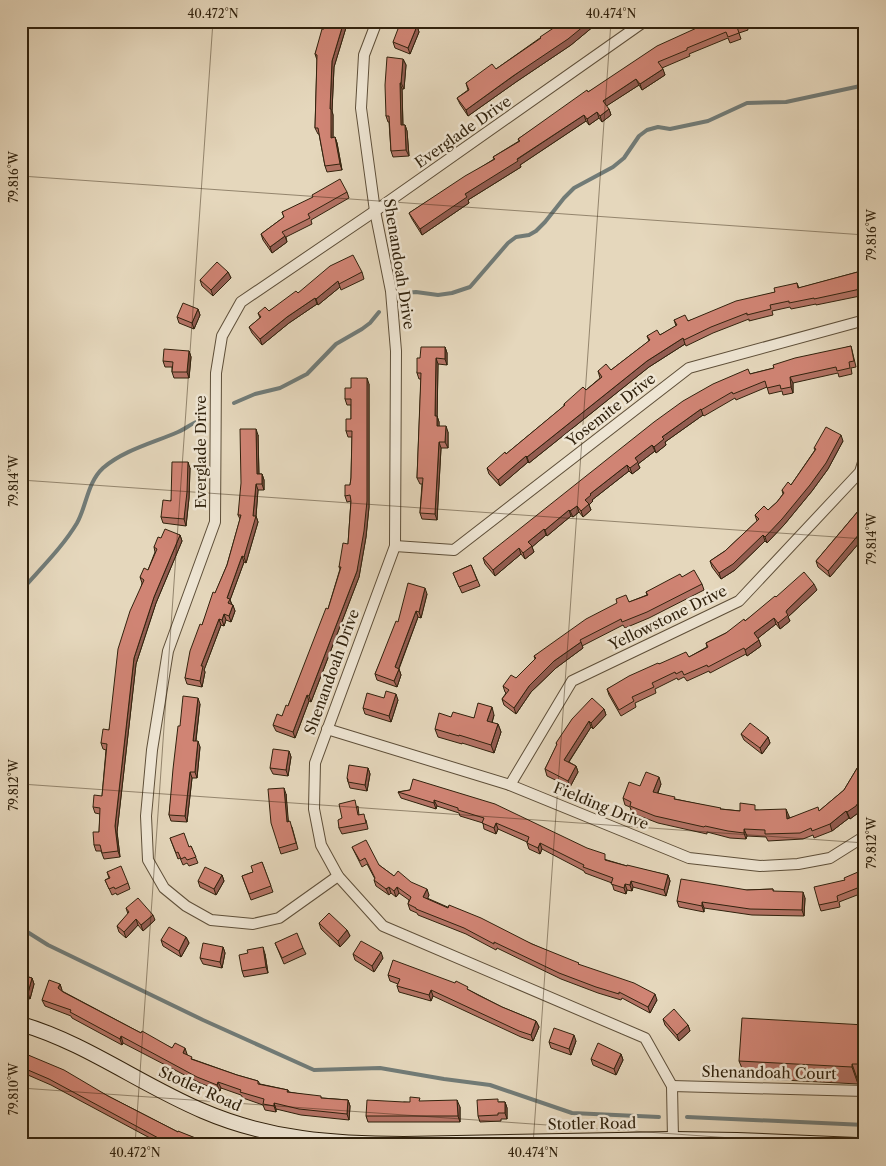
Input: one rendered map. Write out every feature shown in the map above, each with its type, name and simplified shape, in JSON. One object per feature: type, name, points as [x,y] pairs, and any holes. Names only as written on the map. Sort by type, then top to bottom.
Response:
[{"type":"street","name":"Shenandoah Drive","points":[[377,21],[364,55],[360,108],[375,211],[390,292],[396,351],[395,546],[315,763],[314,809],[321,845],[338,876],[383,926],[645,1038],[672,1086],[673,1139]]},
{"type":"street","name":"Everglade Drive","points":[[338,876],[279,918],[253,924],[211,920],[186,906],[164,888],[148,860],[146,816],[152,750],[168,650],[215,522],[216,373],[222,336],[241,302],[375,211],[645,21]]},
{"type":"street","name":"Yosemite Drive","points":[[395,546],[454,550],[689,368],[865,320]]},
{"type":"street","name":"Yellowstone Drive","points":[[510,785],[572,681],[739,601],[860,472],[865,456]]},
{"type":"street","name":"Fielding Drive","points":[[327,729],[510,785],[689,858],[760,866],[798,864],[830,858],[865,836]]},
{"type":"street","name":"Stotler Road","points":[[21,1024],[63,1040],[203,1111],[275,1134],[306,1140],[365,1144],[586,1142],[673,1139],[857,1145]]},
{"type":"street","name":"Shenandoah Court","points":[[672,1086],[865,1091]]},
{"type":"building","points":[[327,21],[344,21],[332,61],[330,109],[331,138],[335,137],[340,164],[325,166],[318,128],[315,128],[317,55],[315,54],[322,29],[324,29]]},
{"type":"building","points":[[401,21],[417,26],[408,48],[393,42]]},
{"type":"building","points":[[564,21],[590,21],[568,39],[466,110],[457,98],[469,90],[466,83],[492,64],[496,69]]},
{"type":"building","points":[[712,21],[745,21],[746,24],[737,27],[739,33],[728,37],[726,32],[658,62],[663,69],[640,84],[636,79],[603,101],[609,109],[600,116],[597,112],[587,119],[584,115],[517,159],[518,161],[465,194],[467,197],[420,229],[409,213],[465,176],[495,159],[493,157],[520,141],[518,139],[587,90],[588,92],[657,46]]},
{"type":"building","points":[[387,57],[403,59],[400,83],[401,125],[405,125],[406,150],[391,151],[389,116],[386,116],[385,85]]},
{"type":"building","points":[[340,179],[347,192],[308,214],[310,218],[282,232],[285,236],[270,247],[261,234],[284,217],[282,212],[313,197],[312,195]]},
{"type":"building","points":[[353,255],[362,272],[339,284],[338,281],[316,299],[287,317],[260,339],[249,327],[261,317],[258,313],[265,307],[269,311],[296,291],[298,293],[330,266]]},
{"type":"building","points":[[217,262],[228,272],[211,290],[200,280]]},
{"type":"building","points":[[865,270],[865,288],[814,299],[770,305],[771,309],[747,315],[747,313],[684,340],[683,338],[647,361],[498,480],[487,468],[565,405],[583,387],[586,390],[602,377],[598,371],[606,364],[611,370],[650,340],[647,336],[657,330],[660,335],[677,325],[674,320],[685,315],[688,321],[736,301],[775,292],[774,288],[797,283],[798,288]]},
{"type":"building","points":[[183,303],[198,309],[192,323],[177,317]]},
{"type":"building","points":[[851,346],[854,361],[849,362],[850,368],[837,371],[836,367],[790,377],[791,387],[781,389],[780,385],[767,388],[765,381],[733,394],[732,392],[701,409],[662,437],[664,439],[654,447],[652,445],[635,458],[638,462],[630,468],[627,465],[590,494],[585,500],[589,504],[581,511],[577,506],[544,529],[528,542],[532,546],[523,553],[519,548],[493,570],[483,558],[683,401],[713,384],[748,369],[750,374],[774,368],[773,365],[795,358]]},
{"type":"building","points":[[421,347],[445,347],[445,359],[436,358],[435,416],[437,416],[437,426],[446,426],[445,442],[439,442],[435,514],[420,513],[423,478],[417,478],[421,373],[417,373],[417,358],[420,358]]},
{"type":"building","points":[[164,349],[189,351],[187,372],[172,372],[173,362],[163,361]]},
{"type":"building","points":[[351,378],[367,378],[367,501],[364,531],[357,571],[309,696],[307,695],[293,732],[273,725],[277,714],[282,716],[286,705],[288,706],[326,608],[328,609],[341,567],[339,567],[343,543],[348,544],[351,501],[350,495],[345,496],[345,485],[350,485],[351,478],[352,431],[346,431],[346,419],[351,419],[351,399],[345,399],[345,388],[351,388]]},
{"type":"building","points":[[826,427],[841,435],[826,463],[810,485],[765,537],[763,535],[733,564],[719,573],[710,561],[725,551],[759,519],[755,515],[764,506],[768,510],[777,502],[784,493],[782,490],[788,482],[791,485],[816,449],[814,448]]},
{"type":"building","points":[[240,429],[256,429],[257,474],[262,474],[262,484],[256,484],[253,516],[256,516],[244,557],[242,556],[227,598],[230,599],[228,603],[233,605],[229,616],[224,614],[222,620],[219,619],[201,666],[203,666],[200,681],[185,678],[190,651],[200,624],[202,625],[213,592],[215,593],[227,565],[241,515],[238,515],[241,483]]},
{"type":"building","points":[[172,462],[188,462],[184,519],[161,517],[163,500],[171,501]]},
{"type":"building","points":[[865,503],[865,527],[828,571],[816,561]]},
{"type":"building","points":[[165,529],[180,535],[154,597],[134,658],[115,826],[118,851],[102,853],[100,845],[94,845],[93,832],[99,832],[100,808],[93,807],[94,795],[102,796],[107,744],[101,743],[103,729],[109,730],[118,649],[130,611],[144,580],[140,577],[144,568],[148,570],[157,549],[154,547],[158,537],[161,538]]},
{"type":"building","points":[[471,565],[477,580],[459,587],[453,573]]},
{"type":"building","points":[[694,570],[702,584],[647,612],[622,622],[621,619],[580,640],[581,642],[554,661],[529,686],[514,708],[502,699],[509,690],[503,686],[511,675],[516,678],[536,658],[534,656],[586,619],[617,603],[616,599],[626,595],[629,602],[648,595],[646,592],[680,574],[682,577]]},
{"type":"building","points":[[804,572],[814,584],[787,610],[788,615],[778,623],[774,618],[754,633],[759,640],[745,650],[744,648],[708,667],[707,665],[684,675],[682,671],[676,674],[675,672],[652,683],[654,687],[632,697],[634,701],[619,710],[607,689],[629,676],[658,663],[686,652],[689,657],[708,647],[706,643],[726,633],[744,619],[745,621]]},
{"type":"building","points":[[408,583],[425,588],[419,612],[416,611],[395,667],[399,669],[394,681],[375,674],[396,621],[398,622]]},
{"type":"building","points":[[386,691],[396,694],[389,716],[363,708],[367,693],[384,698]]},
{"type":"building","points":[[183,696],[198,698],[193,741],[198,741],[195,772],[190,772],[185,816],[169,815]]},
{"type":"building","points":[[592,698],[604,709],[591,723],[589,721],[564,760],[576,766],[568,781],[545,769],[556,743],[572,719]]},
{"type":"building","points":[[478,703],[492,707],[487,721],[498,724],[491,745],[435,729],[439,713],[451,717],[453,712],[474,718]]},
{"type":"building","points":[[750,723],[768,737],[760,748],[741,734]]},
{"type":"building","points":[[273,749],[289,751],[286,770],[270,768]]},
{"type":"building","points":[[864,755],[865,791],[856,806],[846,811],[830,824],[812,831],[811,828],[800,833],[765,834],[765,830],[744,829],[744,833],[704,827],[655,816],[630,806],[631,802],[623,798],[629,782],[640,786],[646,772],[659,777],[653,792],[675,797],[674,799],[720,809],[740,811],[740,803],[755,805],[755,810],[786,809],[787,819],[818,807],[819,811],[844,790]]},
{"type":"building","points":[[349,765],[368,768],[365,785],[348,782]]},
{"type":"building","points":[[413,779],[495,804],[587,848],[605,854],[605,860],[668,875],[664,890],[631,881],[630,885],[625,884],[624,888],[611,884],[613,878],[583,867],[584,865],[540,843],[538,848],[527,843],[529,837],[496,823],[494,828],[482,823],[484,818],[458,810],[458,808],[434,800],[434,803],[398,792],[410,790]]},
{"type":"building","points":[[284,788],[287,822],[290,821],[296,843],[279,848],[271,823],[268,789]]},
{"type":"building","points":[[355,800],[358,815],[364,814],[366,823],[339,828],[338,820],[342,818],[339,804]]},
{"type":"building","points":[[184,833],[189,847],[191,846],[196,857],[187,860],[185,857],[181,859],[178,852],[176,853],[170,838]]},
{"type":"building","points":[[366,840],[379,865],[394,876],[398,871],[411,882],[427,889],[423,897],[448,908],[449,905],[481,918],[532,944],[578,964],[634,983],[655,994],[648,1007],[619,992],[619,994],[596,987],[559,973],[494,942],[494,944],[464,928],[416,909],[408,904],[411,897],[397,887],[394,891],[389,887],[386,889],[374,880],[375,878],[365,858],[360,861],[352,847]]},
{"type":"building","points":[[262,862],[271,886],[249,894],[242,876],[253,872],[251,866]]},
{"type":"building","points":[[121,866],[128,883],[115,889],[114,887],[109,889],[105,880],[110,878],[107,872]]},
{"type":"building","points":[[205,867],[222,875],[214,889],[198,881]]},
{"type":"building","points":[[865,869],[865,885],[837,896],[838,901],[819,905],[814,887],[845,880],[844,878]]},
{"type":"building","points":[[681,879],[747,890],[773,889],[773,891],[803,892],[802,910],[750,909],[702,902],[702,906],[677,901]]},
{"type":"building","points":[[138,898],[153,915],[141,925],[136,919],[124,932],[117,926],[129,912],[126,908]]},
{"type":"building","points":[[329,913],[347,930],[338,941],[319,923]]},
{"type":"building","points":[[169,927],[186,937],[179,951],[161,940]]},
{"type":"building","points":[[297,933],[303,948],[282,958],[275,943]]},
{"type":"building","points":[[361,941],[381,952],[372,966],[353,954]]},
{"type":"building","points":[[203,943],[223,947],[220,962],[200,958]]},
{"type":"building","points":[[263,947],[266,967],[242,971],[239,955],[248,953],[247,950]]},
{"type":"building","points":[[393,960],[455,983],[456,981],[468,987],[467,989],[502,1007],[536,1021],[531,1035],[431,990],[429,995],[397,986],[400,979],[388,975]]},
{"type":"building","points":[[21,975],[32,978],[28,993],[21,991]]},
{"type":"building","points":[[49,980],[60,984],[58,988],[63,992],[141,1033],[142,1031],[172,1048],[175,1043],[185,1048],[183,1053],[192,1057],[191,1059],[258,1081],[258,1084],[288,1090],[287,1092],[321,1096],[321,1098],[348,1100],[347,1114],[299,1109],[274,1103],[274,1106],[263,1104],[264,1099],[240,1092],[241,1090],[218,1082],[217,1085],[197,1077],[121,1036],[120,1039],[70,1012],[71,1010],[42,1000]]},
{"type":"building","points":[[674,1009],[688,1025],[677,1035],[663,1019]]},
{"type":"building","points":[[742,1018],[865,1025],[865,1064],[852,1064],[852,1067],[739,1061]]},
{"type":"building","points":[[554,1028],[574,1035],[569,1049],[549,1042]]},
{"type":"building","points":[[598,1043],[621,1054],[614,1069],[591,1059]]},
{"type":"building","points":[[21,1052],[64,1070],[108,1096],[178,1132],[212,1145],[175,1145],[162,1140],[49,1079],[21,1067]]},
{"type":"building","points":[[410,1097],[420,1098],[419,1101],[457,1100],[458,1116],[366,1116],[367,1100],[410,1102]]},
{"type":"building","points":[[498,1099],[498,1102],[505,1102],[505,1113],[478,1116],[477,1100]]},
{"type":"waterway","points":[[405,293],[416,292],[438,295],[470,287],[508,243],[516,237],[529,235],[536,231],[574,188],[613,167],[624,158],[639,136],[647,130],[658,127],[670,129],[708,121],[747,103],[786,102],[865,85]]},
{"type":"waterway","points":[[234,403],[255,394],[280,388],[307,374],[336,344],[362,329],[379,312]]},
{"type":"waterway","points":[[21,591],[58,550],[71,532],[80,516],[90,487],[103,468],[120,456],[178,432],[198,421]]},
{"type":"waterway","points":[[21,928],[48,945],[203,1020],[314,1070],[380,1068],[490,1085],[572,1113],[659,1117]]},
{"type":"waterway","points":[[687,1117],[865,1125]]}]
